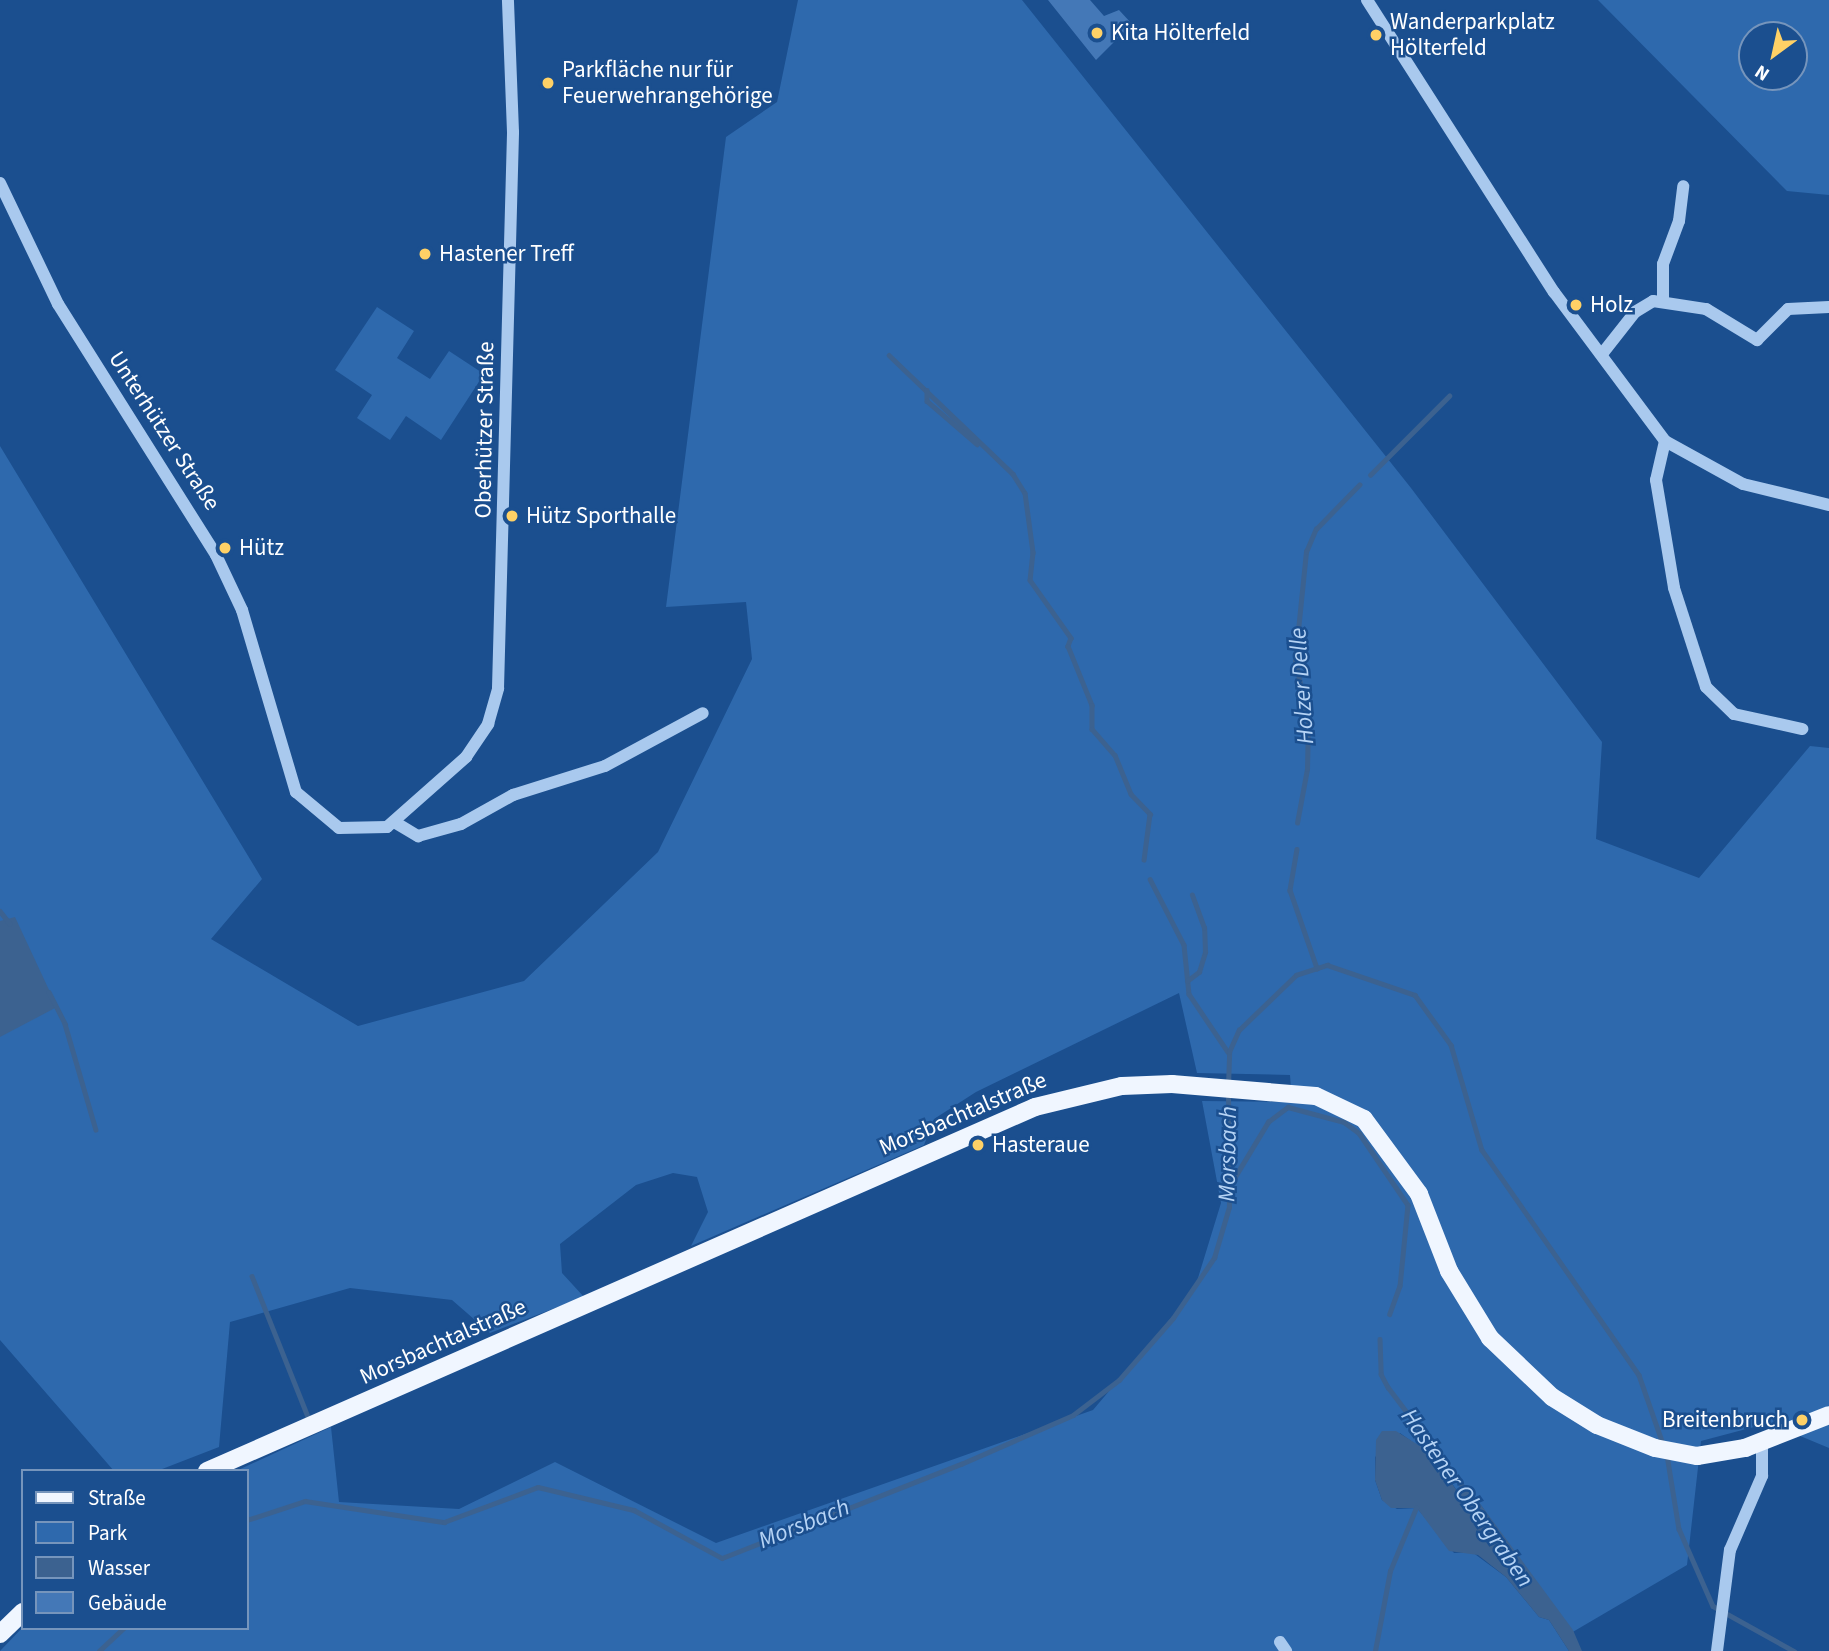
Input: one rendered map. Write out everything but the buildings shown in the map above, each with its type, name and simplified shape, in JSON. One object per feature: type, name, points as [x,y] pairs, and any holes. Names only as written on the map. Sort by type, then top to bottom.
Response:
[{"type":"main road","name":"Morsbachtalstraße","points":[[212,1469],[1035,1107],[1122,1086],[1240,1085],[1316,1096],[1364,1119],[1419,1194],[1449,1270],[1490,1338],[1552,1397],[1597,1425],[1655,1448],[1686,1455],[1718,1454],[1762,1443],[1829,1415]]},
{"type":"main road","points":[[0,1634],[21,1614]]},
{"type":"street","name":"Oberhützer Straße","points":[[397,823],[479,740],[498,688],[513,132],[508,0]]},
{"type":"street","points":[[1367,0],[1554,292],[1665,441],[1743,484],[1829,505]]},
{"type":"street","name":"Unterhützer Straße","points":[[0,183],[58,304],[216,555],[242,610],[296,792],[330,822],[359,831],[397,823]]},
{"type":"street","points":[[1663,300],[1662,264],[1679,221],[1684,186]]},
{"type":"street","points":[[1602,354],[1635,312],[1663,300],[1706,309],[1757,340],[1788,309],[1829,307]]},
{"type":"street","points":[[1665,441],[1656,480],[1671,574],[1706,687],[1734,713],[1802,729]]},
{"type":"street","points":[[397,823],[411,835],[429,835],[513,795],[605,766],[703,713]]},
{"type":"street","points":[[1717,1651],[1733,1541],[1762,1476],[1762,1443]]},
{"type":"green space","points":[[798,0],[1022,0],[1411,488],[1602,742],[1596,839],[1699,878],[1810,746],[1829,748],[1829,1448],[1769,1423],[1701,1441],[1687,1565],[1571,1633],[1471,1491],[1459,1494],[1436,1459],[1400,1433],[1375,1457],[1375,1480],[1382,1500],[1397,1509],[1417,1508],[1454,1553],[1472,1552],[1506,1577],[1539,1617],[1549,1620],[1569,1651],[0,1651],[21,1629],[248,1630],[248,1469],[240,1469],[331,1427],[339,1502],[459,1509],[555,1462],[716,1543],[1093,1410],[1194,1291],[1221,1203],[1202,1101],[1292,1102],[1290,1075],[1197,1073],[1179,993],[976,1092],[934,1119],[924,1145],[691,1246],[708,1212],[697,1177],[673,1173],[636,1185],[560,1244],[562,1273],[584,1297],[490,1333],[452,1300],[350,1288],[230,1322],[219,1447],[162,1469],[112,1469],[0,1340],[0,446],[262,879],[211,939],[358,1026],[524,981],[658,852],[752,659],[746,602],[666,607],[726,137],[777,102]]},
{"type":"green space","points":[[1598,0],[1829,0],[1829,195],[1787,191]]},
{"type":"green space","points":[[377,307],[414,331],[397,358],[430,379],[449,351],[484,374],[441,440],[406,416],[390,440],[357,418],[372,395],[335,370]]},
{"type":"water","points":[[15,917],[57,1007],[0,1037],[0,921]]},
{"type":"water","points":[[1382,1431],[1396,1431],[1431,1453],[1459,1494],[1470,1490],[1573,1630],[1582,1651],[1569,1651],[1549,1620],[1539,1617],[1506,1577],[1478,1555],[1449,1551],[1417,1508],[1391,1508],[1382,1500],[1375,1480],[1376,1440]]},
{"type":"waterway","points":[[889,355],[1013,474],[1025,493],[1033,552],[1030,580],[1071,638],[1068,646],[1092,705],[1092,729],[1115,755],[1131,794],[1150,814],[1144,860]]},
{"type":"waterway","points":[[927,390],[927,401],[977,444]]},
{"type":"waterway","name":"Holzer Delle","points":[[1370,475],[1449,396]]},
{"type":"waterway","name":"Holzer Delle","points":[[1297,823],[1307,769],[1308,722],[1295,660],[1306,552],[1316,529],[1359,485]]},
{"type":"waterway","name":"Holzer Delle","points":[[1297,849],[1290,890],[1317,968]]},
{"type":"waterway","points":[[1150,879],[1184,945],[1189,994],[1228,1052]]},
{"type":"waterway","points":[[1187,981],[1199,972],[1205,952],[1204,928],[1192,895]]},
{"type":"waterway","points":[[0,911],[10,924]]},
{"type":"waterway","name":"Morsbach","points":[[1228,1086],[1229,1052],[1239,1030],[1296,975],[1327,965],[1415,995],[1451,1045],[1482,1150],[1639,1375],[1663,1444]]},
{"type":"waterway","points":[[49,992],[65,1024],[96,1130]]},
{"type":"waterway","name":"Morsbach","points":[[248,1520],[305,1501],[444,1522],[538,1487],[634,1510],[722,1558],[961,1464],[1073,1415],[1119,1380],[1173,1318],[1214,1258],[1229,1207],[1228,1094]]},
{"type":"waterway","name":"Hastener Obergraben","points":[[1230,1185],[1268,1122],[1288,1107],[1344,1122],[1359,1133],[1408,1205],[1400,1286],[1390,1314]]},
{"type":"waterway","points":[[252,1276],[308,1417]]},
{"type":"waterway","name":"Hastener Obergraben","points":[[1380,1339],[1381,1374],[1388,1387],[1471,1497]]},
{"type":"waterway","name":"Morsbach","points":[[1667,1455],[1679,1529],[1713,1606],[1794,1651]]},
{"type":"waterway","points":[[1375,1651],[1390,1571],[1416,1508]]},
{"type":"waterway","name":"Morsbach","points":[[99,1651],[122,1630]]},
{"type":"place","name":"Kita Hölterfeld","points":[[1097,33]]},
{"type":"place","name":"Wanderparkplatz Hölterfeld","points":[[1376,35]]},
{"type":"place","name":"Parkfläche nur für Feuerwehrangehörige","points":[[548,83]]},
{"type":"place","name":"Hastener Treff","points":[[425,254]]},
{"type":"place","name":"Holz","points":[[1576,305]]},
{"type":"place","name":"Hütz Sporthalle","points":[[512,516]]},
{"type":"place","name":"Hütz","points":[[225,548]]},
{"type":"place","name":"Hasteraue","points":[[978,1145]]},
{"type":"place","name":"Breitenbruch","points":[[1802,1420]]}]
